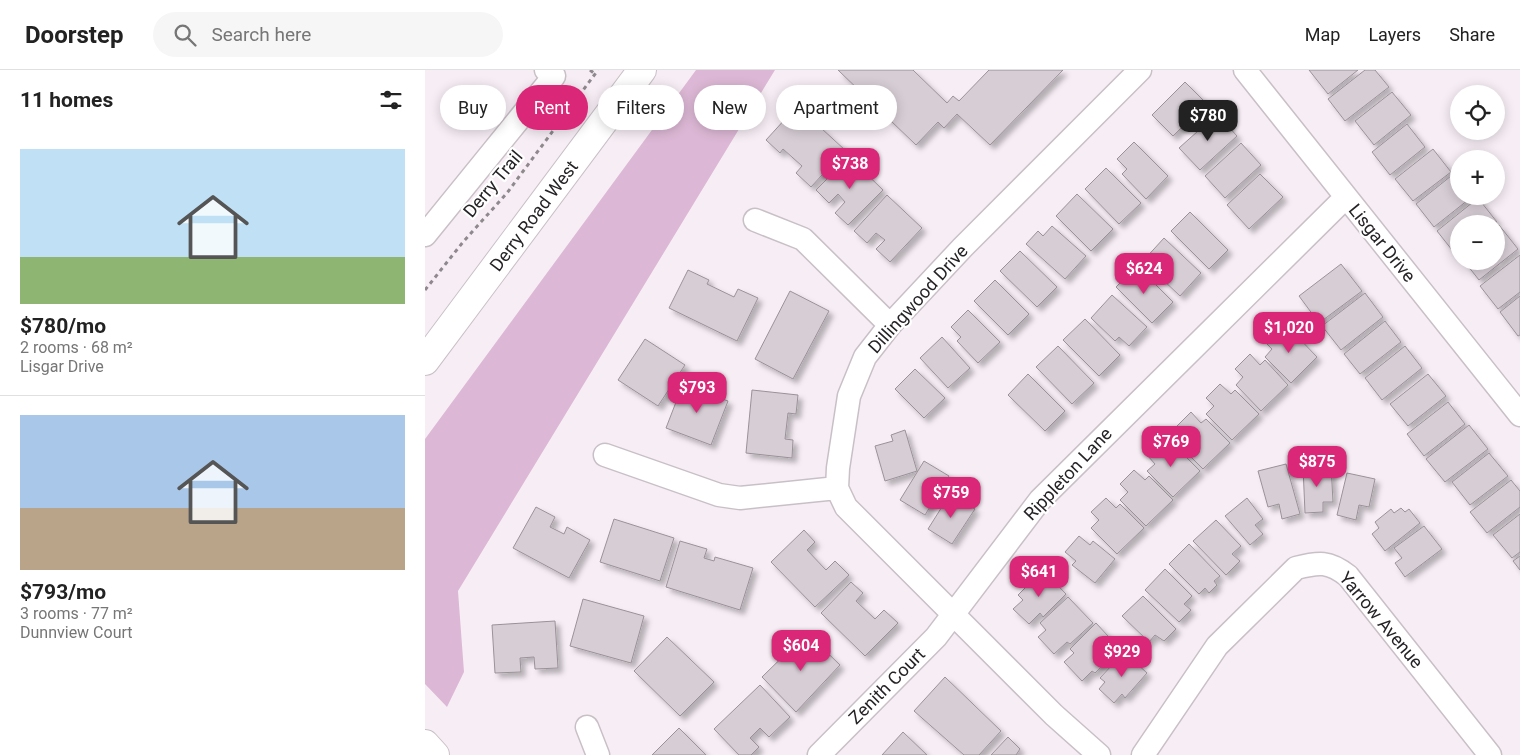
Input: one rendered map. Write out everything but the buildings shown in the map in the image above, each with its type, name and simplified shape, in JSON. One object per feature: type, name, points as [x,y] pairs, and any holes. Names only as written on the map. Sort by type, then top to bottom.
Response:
[{"type":"main road","name":"Derry Road West","points":[[425,361],[642,70]]},
{"type":"main road","points":[[425,744],[435,755]]},
{"type":"street","points":[[425,235],[554,76],[546,70]]},
{"type":"street","name":"Dillingwood Drive","points":[[837,488],[846,413],[853,382],[865,357],[890,325],[963,247],[1140,70]]},
{"type":"street","name":"Lisgar Drive","points":[[1245,70],[1520,415]]},
{"type":"street","name":"Rippleton Lane","points":[[953,615],[1040,500],[1346,197]]},
{"type":"street","points":[[755,220],[803,238],[890,325]]},
{"type":"street","points":[[605,454],[719,496],[739,498],[837,488],[846,507],[1054,715],[1099,755]]},
{"type":"street","name":"Yarrow Avenue","points":[[1143,755],[1217,646],[1296,568],[1314,563],[1334,565],[1348,576],[1490,755]]},
{"type":"street","name":"Zenith Court","points":[[819,755],[936,637],[953,615]]},
{"type":"street","points":[[587,727],[598,755]]},
{"type":"path","points":[[590,70],[595,74]]},
{"type":"path","name":"Derry Trail","points":[[425,290],[463,242],[507,193],[598,70]]},
{"type":"shaded area","points":[[696,70],[775,70],[766,85],[694,85],[694,130],[738,130],[458,591],[464,672],[447,707],[425,684],[425,439],[652,130],[684,130],[684,86]]}]
